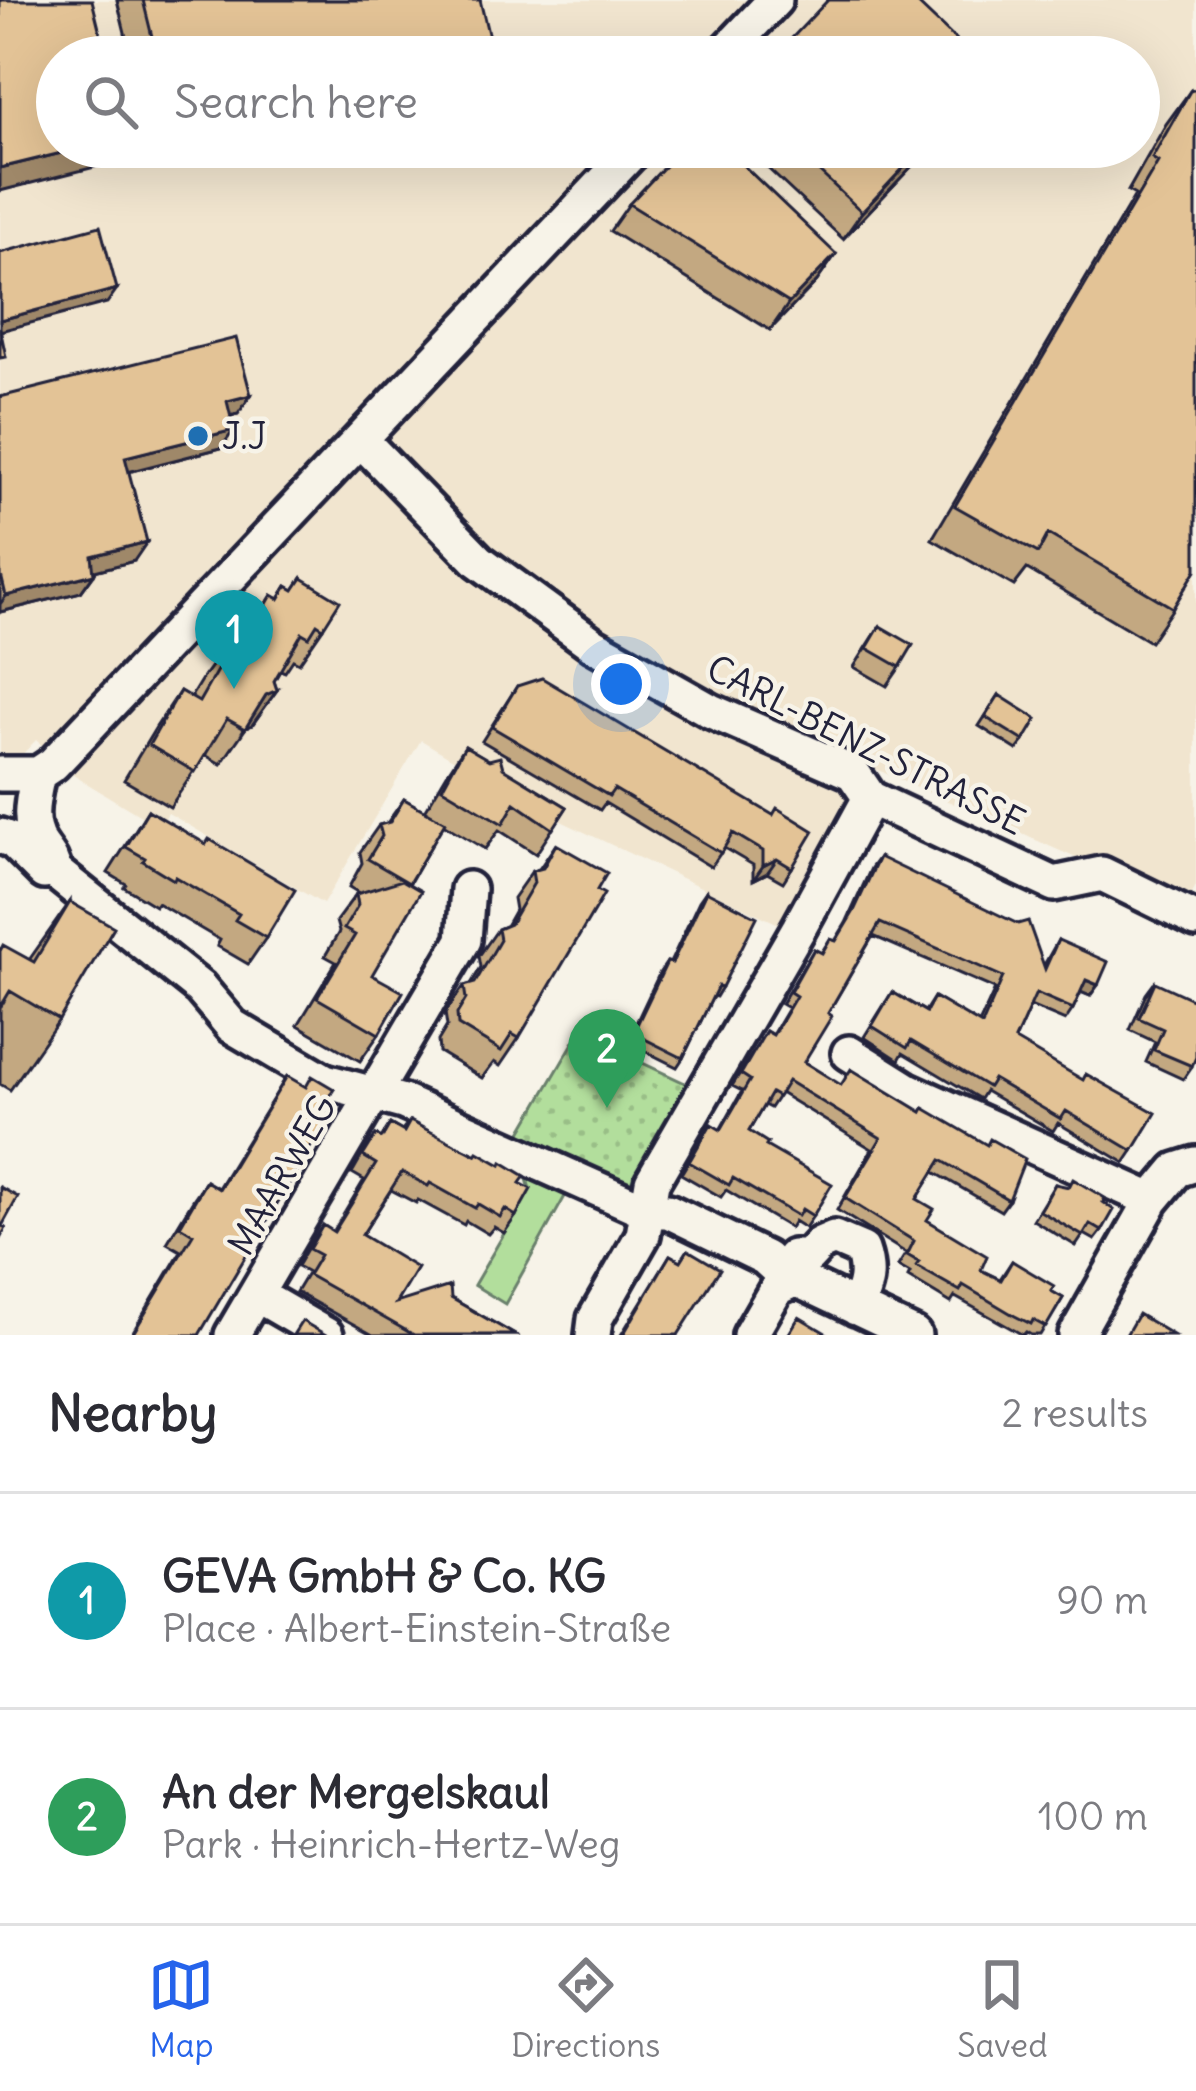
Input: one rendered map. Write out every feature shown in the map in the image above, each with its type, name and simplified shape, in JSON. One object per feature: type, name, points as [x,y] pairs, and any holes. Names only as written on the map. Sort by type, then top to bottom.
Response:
[{"type":"street","points":[[742,36],[775,0]]},
{"type":"street","points":[[0,774],[38,774],[53,764],[617,168]]},
{"type":"street","name":"CARL-BENZ-STRASSE","points":[[361,440],[478,561],[594,645],[711,711],[853,773],[870,798],[1054,884],[1102,874],[1196,920]]},
{"type":"street","points":[[38,774],[33,826],[54,871],[200,988],[232,1026],[325,1082],[403,1102],[647,1211],[668,1210],[914,1335]]},
{"type":"street","points":[[593,1335],[595,1319],[643,1235],[652,1182],[870,798]]},
{"type":"street","points":[[0,836],[13,841],[45,873],[54,871]]},
{"type":"street","name":"MAARWEG","points":[[232,1335],[464,940],[469,889]]},
{"type":"street","points":[[849,1053],[908,1090],[1153,1200]]},
{"type":"street","points":[[1076,1335],[1153,1200],[1178,1170],[1196,1164]]},
{"type":"street","points":[[750,1335],[794,1257],[808,1257],[834,1238],[862,1250],[868,1267],[866,1288],[856,1308]]},
{"type":"street","name":"MAARWEG","points":[[257,1295],[326,1335]]},
{"type":"shaded area","points":[[0,0],[1196,0],[1196,886],[1184,906],[869,766],[785,927],[542,812],[421,740],[323,904],[168,813],[159,827],[73,775],[36,740],[0,778]]},
{"type":"green space","points":[[579,1033],[691,1086],[631,1185],[608,1188],[514,1144]]},
{"type":"green space","points":[[525,1172],[568,1191],[505,1304],[474,1285],[530,1189]]},
{"type":"building","points":[[0,0],[92,0],[101,36],[36,36],[36,159],[0,168]]},
{"type":"building","points":[[143,0],[480,0],[489,36],[152,36]]},
{"type":"building","points":[[828,0],[914,0],[952,36],[794,36]]},
{"type":"building","points":[[1196,89],[1196,570],[1173,608],[1048,534],[1038,553],[955,506],[1154,168],[1160,168],[1160,144],[1190,91]]},
{"type":"building","points":[[663,168],[746,168],[836,254],[789,303],[629,204]]},
{"type":"building","points":[[815,168],[903,168],[862,212]]},
{"type":"building","points":[[100,226],[117,289],[0,320],[0,253]]},
{"type":"building","points":[[236,338],[251,395],[227,401],[234,430],[125,457],[147,542],[92,556],[94,574],[6,596],[0,580],[0,397]]},
{"type":"building","points":[[302,578],[340,601],[323,628],[317,624],[309,637],[302,633],[274,681],[277,690],[266,695],[245,729],[227,719],[195,772],[149,745],[180,691],[199,702],[219,667],[216,660],[256,604],[264,609],[272,595],[279,599],[287,586],[294,590]]},
{"type":"building","points":[[880,626],[913,645],[900,667],[867,648]]},
{"type":"building","points":[[542,678],[773,815],[777,808],[814,831],[792,868],[777,859],[763,866],[763,851],[733,833],[721,853],[614,789],[609,796],[492,727],[517,686]]},
{"type":"building","points":[[999,695],[1037,719],[1024,741],[985,717]]},
{"type":"building","points":[[465,746],[489,760],[500,757],[503,768],[567,807],[553,829],[515,803],[503,824],[442,788]]},
{"type":"building","points":[[404,799],[445,822],[409,883],[368,859],[382,836],[379,825],[390,822]]},
{"type":"building","points":[[148,810],[206,844],[209,839],[295,890],[266,938],[235,920],[239,914],[174,880],[126,847]]},
{"type":"building","points":[[556,844],[607,873],[597,890],[604,894],[519,1038],[512,1034],[501,1051],[458,1025],[457,1014],[466,999],[464,986],[475,983],[500,940],[498,929],[510,924],[534,883],[532,871],[543,868]]},
{"type":"building","points":[[879,857],[1018,924],[1028,921],[1045,969],[1058,940],[1108,962],[1098,985],[1086,980],[1073,1009],[1036,993],[1015,1040],[1083,1080],[1086,1074],[1156,1113],[1133,1151],[1066,1111],[1061,1119],[993,1079],[988,1087],[911,1041],[907,1048],[872,1026],[892,992],[926,1012],[934,997],[982,1025],[1003,977],[880,923],[804,1062],[841,1085],[851,1069],[922,1112],[924,1108],[987,1145],[990,1139],[1025,1159],[1009,1200],[941,1160],[917,1199],[934,1209],[927,1220],[987,1256],[981,1270],[1001,1280],[1012,1261],[1054,1286],[1051,1291],[1063,1298],[1046,1327],[1015,1316],[963,1285],[960,1291],[916,1266],[919,1262],[907,1255],[914,1241],[845,1198],[881,1138],[788,1081],[778,1097],[771,1093],[749,1131],[832,1184],[813,1216],[802,1209],[798,1216],[733,1178],[729,1185],[689,1162],[711,1124],[721,1130],[750,1080],[741,1074],[766,1031],[773,1035],[796,996],[790,992],[814,949],[822,953],[830,939],[836,941]]},
{"type":"building","points":[[402,880],[421,891],[372,975],[403,992],[379,1034],[317,998],[355,935],[344,929],[358,905],[356,894]]},
{"type":"building","points":[[706,891],[757,917],[683,1058],[633,1033]]},
{"type":"building","points":[[70,902],[114,927],[59,1020],[10,991],[0,1008],[3,945],[34,962]]},
{"type":"building","points":[[1155,982],[1196,1001],[1192,1066],[1154,1050],[1163,1029],[1139,1018]]},
{"type":"building","points":[[287,1076],[306,1087],[312,1076],[334,1089],[321,1111],[329,1116],[199,1335],[132,1335],[193,1234],[180,1226],[206,1181],[219,1189]]},
{"type":"building","points":[[410,1121],[476,1155],[502,1162],[525,1176],[520,1183],[531,1189],[516,1216],[505,1209],[500,1217],[402,1172],[362,1235],[417,1268],[396,1303],[450,1286],[451,1298],[515,1335],[414,1335],[308,1275],[320,1255],[309,1249],[323,1225],[334,1232],[376,1164],[363,1156],[376,1135],[382,1138],[390,1124],[404,1132]]},
{"type":"building","points":[[1073,1179],[1105,1198],[1103,1202],[1114,1210],[1102,1231],[1090,1224],[1083,1236],[1040,1211],[1055,1184],[1069,1187]]},
{"type":"building","points":[[0,1187],[18,1197],[0,1239]]},
{"type":"building","points":[[688,1250],[720,1269],[678,1335],[623,1335],[670,1255],[681,1261]]},
{"type":"building","points":[[1138,1314],[1173,1335],[1126,1335]]},
{"type":"building","points":[[799,1317],[829,1335],[788,1335]]},
{"type":"building","points":[[302,1321],[326,1335],[293,1335]]},
{"type":"place","name":"J.J","points":[[198,436]]},
{"type":"place","name":"GEVA GmbH & Co. KG","points":[[234,689]]},
{"type":"place","name":"An der Mergelskaul","points":[[607,1108]]}]
